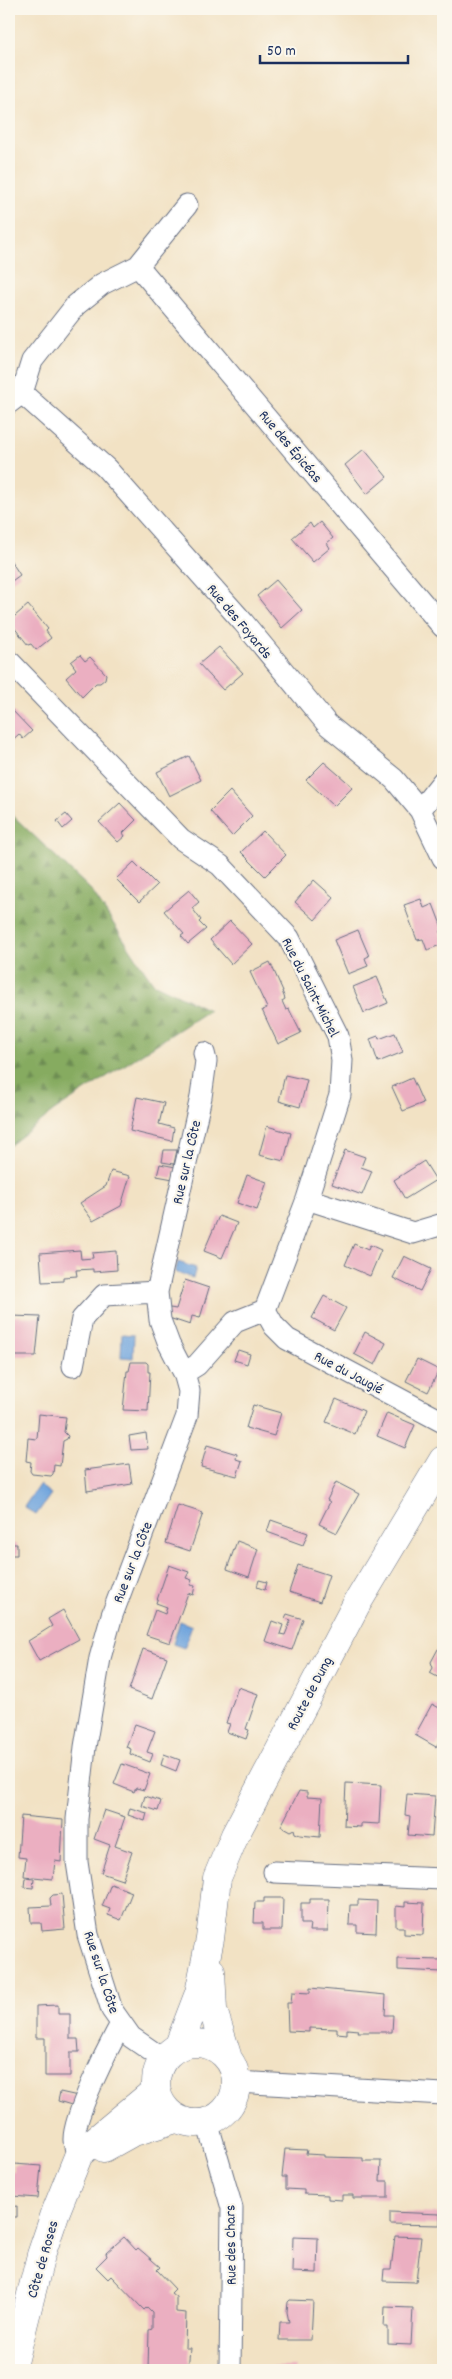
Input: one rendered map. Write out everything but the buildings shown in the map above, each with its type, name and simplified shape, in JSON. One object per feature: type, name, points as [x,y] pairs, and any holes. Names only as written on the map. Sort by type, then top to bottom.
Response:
[{"type":"street","points":[[15,398],[32,361],[76,305],[102,284],[138,266],[187,205]]},
{"type":"street","name":"Rue des Épicéas","points":[[138,266],[443,627]]},
{"type":"street","name":"Rue des Foyards","points":[[15,398],[106,468],[242,622],[328,725],[394,779],[420,810],[443,858]]},
{"type":"street","name":"Rue du Saint-Michel","points":[[9,661],[181,840],[220,865],[289,938],[338,1036],[342,1060],[340,1095],[307,1199],[265,1310]]},
{"type":"street","points":[[420,810],[443,781]]},
{"type":"street","name":"Rue sur la Côte","points":[[171,2052],[131,2037],[112,2010],[88,1935],[77,1862],[78,1810],[84,1747],[100,1658],[112,1615],[187,1416],[189,1390],[184,1373],[168,1344],[160,1320],[157,1292],[201,1097],[206,1061],[204,1053]]},
{"type":"street","points":[[307,1199],[413,1233],[443,1224]]},
{"type":"street","points":[[73,1366],[82,1319],[104,1295],[157,1292]]},
{"type":"street","points":[[184,1373],[197,1365],[235,1322],[265,1310]]},
{"type":"street","name":"Rue du Jaugié","points":[[265,1310],[274,1326],[287,1339],[443,1422]]},
{"type":"street","name":"Route de Dung","points":[[171,2052],[198,1993],[210,1939],[217,1878],[235,1835],[356,1605],[443,1460]]},
{"type":"street","points":[[274,1872],[443,1879]]},
{"type":"street","name":"Route de Dung","points":[[210,1939],[213,2010],[226,2055]]},
{"type":"street","points":[[75,2166],[76,2149],[74,2138],[80,2116],[103,2057],[121,2024]]},
{"type":"street","points":[[196,2042],[213,2045],[226,2055],[234,2067],[237,2082],[234,2099],[223,2114],[207,2122],[191,2123],[176,2119],[163,2107],[156,2090],[156,2074],[171,2052],[196,2042]]},
{"type":"street","points":[[237,2082],[443,2094]]},
{"type":"street","name":"Côte de Roses","points":[[12,2358],[41,2255],[56,2211],[75,2166],[156,2090]]},
{"type":"street","name":"Côte de Roses","points":[[75,2166],[131,2133],[176,2119]]},
{"type":"street","name":"Rue des Chars","points":[[207,2122],[232,2208],[230,2370]]},
{"type":"green space","points":[[9,812],[91,890],[153,983],[209,1010],[54,1111],[9,1146]]},
{"type":"water","points":[[178,1262],[196,1268],[193,1278],[175,1272]]},
{"type":"water","points":[[122,1334],[134,1335],[133,1358],[121,1357]]},
{"type":"water","points":[[39,1485],[51,1494],[36,1515],[24,1507]]},
{"type":"water","points":[[180,1621],[192,1626],[184,1648],[173,1644]]}]
